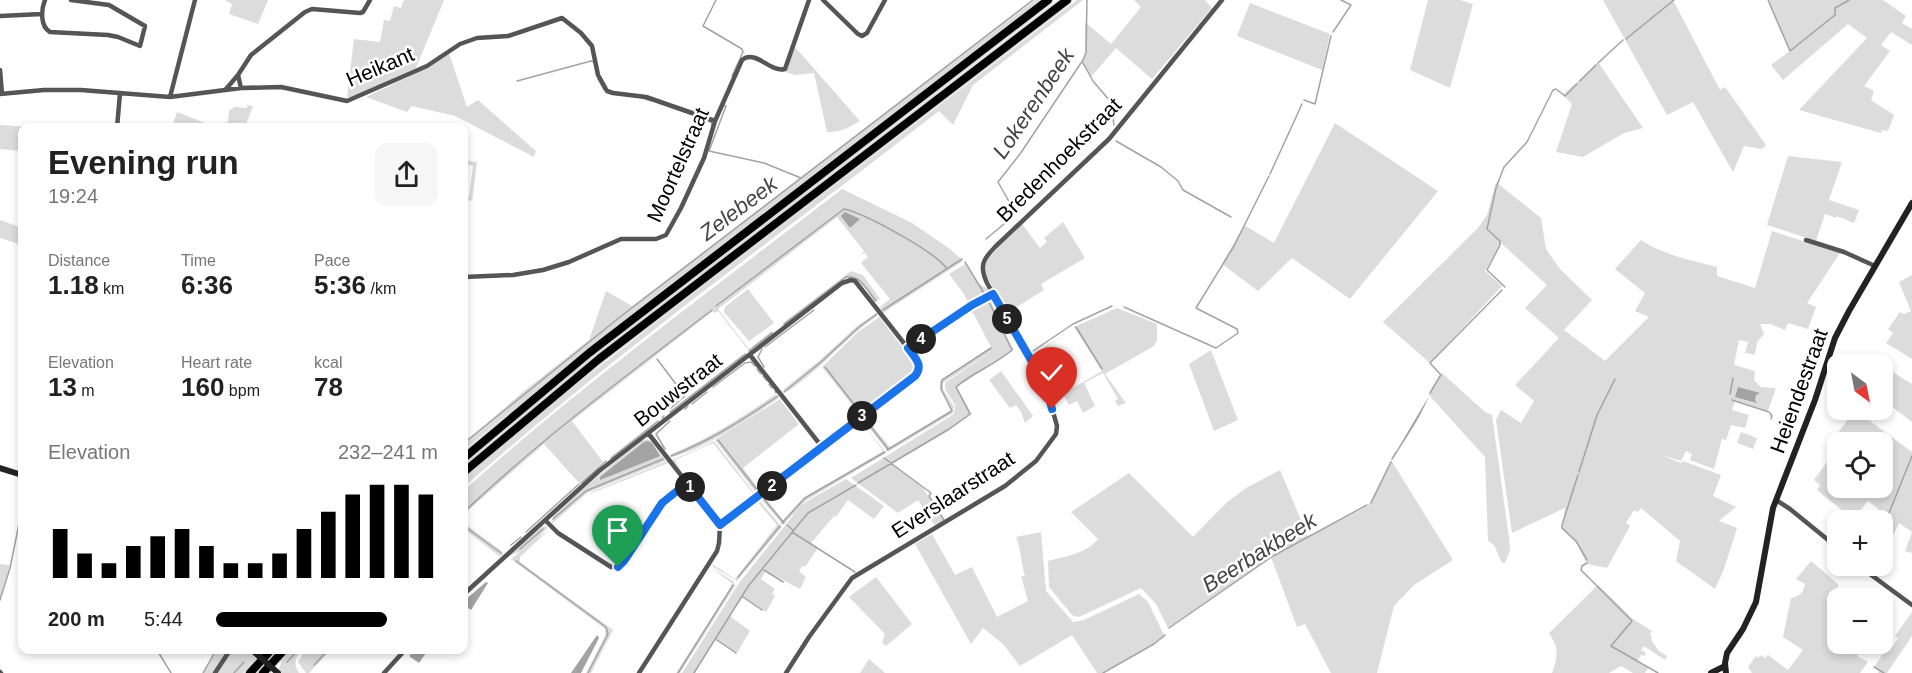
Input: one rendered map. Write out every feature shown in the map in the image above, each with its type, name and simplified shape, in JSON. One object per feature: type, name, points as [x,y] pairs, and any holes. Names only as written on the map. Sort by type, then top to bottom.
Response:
[{"type":"highway","points":[[468,456],[589,353],[1048,0]]},
{"type":"highway","points":[[468,469],[599,359],[1067,0]]},
{"type":"highway","points":[[250,673],[267,654]]},
{"type":"highway","points":[[263,673],[280,654]]},
{"type":"main road","name":"Heiendestraat","points":[[1725,669],[1727,653],[1750,617],[1758,597],[1768,528],[1776,500],[1815,400],[1835,338],[1912,203]]},
{"type":"main road","points":[[0,468],[18,474]]},
{"type":"main road","points":[[257,654],[278,673]]},
{"type":"main road","points":[[1711,673],[1716,669],[1725,669]]},
{"type":"street","points":[[45,0],[42,14],[46,30],[50,32],[108,35],[140,46],[145,26],[110,3],[71,0]]},
{"type":"street","points":[[170,97],[195,0]]},
{"type":"street","points":[[226,90],[251,55],[309,10],[360,13],[370,0]]},
{"type":"street","name":"Moortelstraat","points":[[468,277],[532,272],[552,268],[621,239],[663,238],[669,233],[685,201],[742,60],[745,57],[752,57],[781,71],[786,68],[809,0]]},
{"type":"street","points":[[823,0],[862,36],[867,33],[885,0]]},
{"type":"street","name":"Bredenhoekstraat","points":[[984,258],[1109,139],[1222,0]]},
{"type":"street","points":[[0,16],[42,14]]},
{"type":"street","name":"Heikant","points":[[1,94],[54,90],[170,97],[240,88],[281,87],[347,101],[427,66],[460,44],[477,39],[508,36],[562,18],[581,33],[592,46],[598,75],[607,91],[646,97],[716,121]]},
{"type":"street","points":[[0,70],[1,94]]},
{"type":"street","points":[[238,75],[240,88]]},
{"type":"street","points":[[117,123],[120,93]]},
{"type":"street","points":[[1806,240],[1845,252],[1875,266]]},
{"type":"street","name":"Everslaarstraat","points":[[786,673],[852,578],[1005,486],[1036,461],[1056,434],[1057,426],[1046,386],[993,294],[982,269],[984,258]]},
{"type":"street","name":"Bouwstraat","points":[[468,590],[599,471],[842,283],[851,280],[858,284],[908,348]]},
{"type":"street","points":[[720,525],[917,373],[919,364],[908,348],[993,294]]},
{"type":"street","points":[[750,355],[822,447]]},
{"type":"street","points":[[639,673],[720,543],[720,525],[648,433]]},
{"type":"street","points":[[544,520],[558,533],[614,568],[624,561],[662,503],[687,483]]},
{"type":"street","points":[[1776,500],[1827,539]]},
{"type":"street","points":[[1873,576],[1912,605]]},
{"type":"street","points":[[215,673],[227,654]]},
{"type":"street","points":[[384,673],[401,654]]},
{"type":"shaded area","points":[[225,0],[268,0],[258,24],[229,14],[232,4]]},
{"type":"shaded area","points":[[404,0],[444,0],[416,68],[352,97],[347,97],[354,39],[380,42],[384,20],[390,21],[394,6],[401,8]]},
{"type":"shaded area","points":[[1035,0],[1043,0],[595,342],[468,447],[468,440],[524,391],[589,340],[606,291],[632,306]]},
{"type":"shaded area","points":[[1077,0],[1083,0],[973,85],[953,125],[939,111],[698,295],[521,437],[468,483],[468,475],[566,393]]},
{"type":"shaded area","points":[[1134,0],[1205,0],[1212,8],[1152,79],[1116,48],[1091,77],[1081,62],[1085,54],[1085,22],[1111,44],[1141,7]]},
{"type":"shaded area","points":[[1428,0],[1460,0],[1473,4],[1450,88],[1410,70]]},
{"type":"shaded area","points":[[1603,0],[1673,0],[1720,90],[1725,87],[1766,145],[1762,149],[1744,146],[1733,172],[1693,102],[1667,115]]},
{"type":"shaded area","points":[[1768,0],[1883,0],[1906,16],[1902,23],[1912,29],[1912,45],[1891,32],[1881,45],[1890,51],[1864,86],[1874,91],[1871,100],[1894,115],[1888,131],[1882,130],[1881,133],[1799,110],[1867,38],[1848,24],[1783,80],[1771,65],[1790,51]]},
{"type":"shaded area","points":[[1250,3],[1330,34],[1322,70],[1237,36]]},
{"type":"shaded area","points":[[795,47],[860,121],[840,131],[827,132],[814,73],[795,75],[786,72]]},
{"type":"shaded area","points":[[449,53],[467,107],[478,100],[536,151],[534,157],[455,116],[412,106],[407,112],[366,97],[429,67]]},
{"type":"shaded area","points":[[1598,62],[1643,128],[1624,133],[1583,157],[1556,152],[1572,104],[1563,95]]},
{"type":"shaded area","points":[[247,105],[253,106],[247,123],[222,123],[228,122],[229,110],[235,107],[247,108]]},
{"type":"shaded area","points":[[177,112],[205,123],[173,123]]},
{"type":"shaded area","points":[[1335,123],[1438,191],[1350,299],[1292,258],[1258,291],[1222,264],[1244,225],[1274,243]]},
{"type":"shaded area","points":[[0,125],[18,126],[18,151],[0,149]]},
{"type":"shaded area","points":[[1788,156],[1842,162],[1829,200],[1859,210],[1854,223],[1825,214],[1816,241],[1767,225]]},
{"type":"shaded area","points":[[468,161],[477,162],[472,201],[468,200],[468,197],[473,166],[468,164]]},
{"type":"shaded area","points":[[1496,182],[1541,218],[1546,249],[1560,269],[1592,300],[1564,330],[1605,361],[1649,317],[1635,311],[1645,293],[1615,269],[1641,240],[1668,253],[1717,267],[1717,276],[1755,288],[1772,231],[1840,253],[1807,303],[1816,307],[1808,329],[1788,323],[1785,330],[1770,324],[1760,324],[1764,334],[1757,342],[1755,355],[1745,353],[1748,342],[1739,340],[1734,365],[1755,371],[1754,380],[1761,387],[1776,388],[1768,411],[1735,400],[1732,410],[1749,415],[1745,428],[1731,425],[1726,440],[1722,439],[1714,469],[1690,460],[1692,454],[1686,451],[1681,461],[1661,455],[1721,475],[1713,496],[1736,507],[1719,521],[1737,528],[1715,589],[1676,561],[1680,541],[1641,508],[1638,512],[1634,510],[1626,523],[1630,526],[1607,568],[1587,564],[1577,544],[1562,529],[1565,508],[1512,533],[1496,420],[1501,410],[1521,423],[1534,401],[1515,385],[1559,338],[1525,308],[1547,285],[1501,243],[1485,271],[1502,286],[1430,363],[1383,322],[1478,228],[1487,215]]},
{"type":"shaded area","points":[[842,189],[912,223],[950,249],[963,261],[883,313],[880,307],[890,299],[861,263],[868,257],[865,253],[861,254],[864,251],[837,217],[718,309],[749,349],[772,331],[774,333],[750,352],[718,311],[715,313],[713,311],[572,421],[603,462],[579,483],[544,444],[468,510],[468,486],[509,450],[650,336]]},
{"type":"shaded area","points":[[845,212],[860,219],[850,228],[841,216]]},
{"type":"shaded area","points":[[0,220],[18,227],[18,244],[0,238]]},
{"type":"shaded area","points":[[1063,222],[1085,258],[1041,284],[1044,290],[1007,313],[984,272],[986,260],[1022,224],[1040,248],[1047,242],[1044,238]]},
{"type":"shaded area","points":[[965,264],[977,283],[987,288],[1010,329],[1004,332],[1014,350],[957,387],[972,414],[950,430],[892,464],[923,488],[944,521],[935,526],[918,500],[898,513],[851,478],[954,414],[955,405],[945,389],[945,383],[996,349],[943,383],[943,389],[954,406],[953,413],[888,452],[862,419],[865,417],[890,447],[951,410],[940,389],[940,381],[991,347],[973,313],[970,312],[982,303],[984,304],[986,300],[984,295],[969,304],[949,274]]},
{"type":"shaded area","points":[[851,271],[863,275],[880,299],[875,302],[859,283],[846,278],[785,325],[783,323]]},
{"type":"shaded area","points":[[1912,275],[1912,359],[1886,343],[1893,333],[1888,329],[1900,312],[1904,314],[1911,311],[1899,282]]},
{"type":"shaded area","points":[[748,289],[774,323],[749,341],[724,312],[725,307]]},
{"type":"shaded area","points":[[1117,308],[1157,324],[1157,340],[1154,346],[1105,374],[1126,403],[1118,406],[1115,401],[1118,399],[1103,373],[1084,383],[1095,406],[1083,413],[1077,401],[1069,405],[1064,396],[1058,399],[1052,394],[1053,391],[1032,356],[1072,329],[1034,356],[1059,396],[1102,371],[1074,327]]},
{"type":"shaded area","points":[[876,313],[877,316],[785,393],[784,389],[857,326]]},
{"type":"shaded area","points":[[881,316],[880,318],[915,364],[914,370],[860,415],[822,367],[858,332]]},
{"type":"shaded area","points":[[1211,350],[1238,420],[1214,431],[1189,364]]},
{"type":"shaded area","points":[[1001,371],[1033,416],[1025,423],[1016,405],[1010,408],[989,380]]},
{"type":"shaded area","points":[[1893,372],[1912,384],[1912,422],[1893,408]]},
{"type":"shaded area","points":[[1442,373],[1485,412],[1492,415],[1509,538],[1510,550],[1505,563],[1502,563],[1494,545],[1488,541],[1485,457],[1429,395]]},
{"type":"shaded area","points":[[1738,387],[1760,393],[1756,395],[1757,403],[1735,397]]},
{"type":"shaded area","points":[[776,394],[779,398],[727,432],[699,447],[672,457],[671,454],[712,434]]},
{"type":"shaded area","points":[[1429,396],[1419,417],[1398,451],[1397,450]]},
{"type":"shaded area","points":[[782,398],[781,401],[799,424],[743,468],[761,492],[757,494],[715,440]]},
{"type":"shaded area","points":[[860,420],[886,453],[807,500],[783,525],[760,498],[763,495],[783,520],[803,498],[883,451]]},
{"type":"shaded area","points":[[1848,420],[1869,420],[1885,432],[1838,432]]},
{"type":"shaded area","points":[[1741,432],[1757,438],[1753,449],[1737,443]]},
{"type":"shaded area","points":[[1893,438],[1912,452],[1912,532],[1899,523],[1893,536],[1893,510],[1879,510],[1868,501],[1860,510],[1842,510],[1817,490],[1820,485],[1814,480],[1827,462],[1827,498],[1893,498]]},
{"type":"shaded area","points":[[646,439],[651,441],[666,461],[587,493],[552,524],[553,515]]},
{"type":"shaded area","points":[[648,441],[652,443],[660,456],[600,480],[600,477]]},
{"type":"shaded area","points":[[714,441],[755,496],[713,443],[675,460],[681,470],[672,460]]},
{"type":"shaded area","points":[[1391,460],[1453,560],[1414,585],[1394,606],[1377,673],[1331,673],[1305,624],[1297,627],[1271,557],[1168,628],[1156,604],[1141,588],[1079,617],[1073,616],[1049,587],[1048,561],[1082,551],[1098,539],[1071,512],[1129,473],[1193,537],[1226,503],[1246,488],[1280,470],[1308,537],[1368,506]]},
{"type":"shaded area","points":[[668,461],[668,463],[590,494],[553,525],[592,492]]},
{"type":"shaded area","points":[[846,479],[884,506],[874,519],[848,500],[836,517],[834,516],[811,543],[818,548],[805,567],[802,566],[799,571],[806,577],[800,589],[766,571],[761,579],[775,589],[772,593],[775,596],[766,612],[743,597],[730,616],[750,631],[737,653],[715,640],[695,673],[682,673],[739,583],[799,508]]},
{"type":"shaded area","points":[[758,499],[782,527],[737,581],[713,567],[712,564],[735,579],[777,525],[756,500]]},
{"type":"shaded area","points":[[468,526],[503,552],[503,555],[499,556],[468,532]]},
{"type":"shaded area","points":[[544,526],[548,527],[538,538],[550,529],[520,557],[520,562],[613,630],[591,673],[586,673],[605,636],[605,629],[511,559],[532,543],[520,552],[508,556]]},
{"type":"shaded area","points":[[1041,532],[1046,591],[1073,622],[1084,620],[1139,594],[1148,602],[1165,637],[1102,673],[1097,673],[1072,635],[1020,666],[1003,644],[983,628],[971,644],[915,544],[932,534],[955,575],[972,567],[997,617],[1028,601],[1021,576],[1025,576],[1016,537]]},
{"type":"shaded area","points":[[1912,532],[1912,553],[1905,551]]},
{"type":"shaded area","points":[[1811,561],[1839,585],[1837,588],[1827,588],[1827,654],[1858,654],[1857,656],[1868,662],[1860,673],[1752,673],[1748,667],[1756,656],[1758,658],[1761,655],[1765,658],[1768,655],[1788,670],[1803,650],[1783,637],[1791,598],[1801,594],[1805,584],[1796,579]]},
{"type":"shaded area","points":[[0,564],[10,565],[0,600]]},
{"type":"shaded area","points":[[710,567],[733,581],[735,586],[680,673],[676,673],[733,584]]},
{"type":"shaded area","points":[[876,577],[912,624],[886,646],[882,642],[885,634],[849,597]]},
{"type":"shaded area","points":[[486,582],[488,583],[471,610],[468,608],[468,598]]},
{"type":"shaded area","points":[[1598,585],[1633,619],[1652,631],[1651,640],[1659,651],[1667,656],[1665,660],[1644,646],[1641,650],[1646,653],[1644,656],[1641,655],[1637,661],[1648,668],[1645,673],[1633,673],[1621,666],[1609,673],[1552,673],[1556,652],[1555,643],[1549,633]]},
{"type":"shaded area","points":[[1912,612],[1912,636],[1887,673],[1878,673],[1879,671],[1874,667],[1883,654],[1893,654],[1893,646],[1898,638],[1895,636]]},
{"type":"shaded area","points":[[597,635],[599,638],[581,673],[571,673]]},
{"type":"shaded area","points":[[214,654],[225,654],[213,673],[203,673]]},
{"type":"shaded area","points":[[228,654],[255,654],[258,657],[243,673],[216,673]]},
{"type":"shaded area","points":[[287,654],[299,654],[296,666],[299,673],[282,673],[279,669]]},
{"type":"shaded area","points":[[303,654],[327,654],[309,673],[306,673],[298,662]]},
{"type":"shaded area","points":[[411,654],[425,654],[419,663],[409,656]]},
{"type":"shaded area","points":[[869,659],[885,673],[860,673]]},
{"type":"waterway","points":[[716,0],[703,26],[742,49],[743,52],[732,76]]},
{"type":"waterway","name":"Zelebeek","points":[[468,440],[620,317],[1033,0]]},
{"type":"waterway","name":"Lokerenbeek","points":[[986,239],[1016,214],[998,182],[1020,154],[1086,53],[1087,0]]},
{"type":"waterway","name":"Lokerenbeek","points":[[1333,32],[1351,5],[1341,0]]},
{"type":"waterway","name":"Beerbakbeek","points":[[1626,39],[1674,0]]},
{"type":"waterway","name":"Beerbakbeek","points":[[1768,0],[1790,51],[1835,15],[1835,8],[1849,0]]},
{"type":"waterway","name":"Lokerenbeek","points":[[1304,100],[1315,104],[1331,36]]},
{"type":"waterway","name":"Beerbakbeek","points":[[1598,63],[1623,40]]},
{"type":"waterway","points":[[517,81],[594,62]]},
{"type":"waterway","points":[[1083,63],[1093,81],[1110,101],[1114,125]]},
{"type":"waterway","name":"Beerbakbeek","points":[[1580,81],[1596,65]]},
{"type":"waterway","points":[[598,79],[604,90]]},
{"type":"waterway","name":"Beerbakbeek","points":[[1505,287],[1487,270],[1500,245],[1500,241],[1487,229],[1496,188],[1504,167],[1527,142],[1553,90],[1556,89],[1565,96],[1577,84]]},
{"type":"waterway","points":[[642,98],[652,101]]},
{"type":"waterway","name":"Lokerenbeek","points":[[1270,174],[1302,104]]},
{"type":"waterway","points":[[723,105],[726,106],[709,151],[764,163],[801,178]]},
{"type":"waterway","points":[[696,117],[711,122],[712,125]]},
{"type":"waterway","points":[[1116,141],[1161,167],[1178,181],[1183,190],[1231,217]]},
{"type":"waterway","name":"Lokerenbeek","points":[[1124,307],[1216,348],[1238,333],[1237,329],[1196,308],[1234,246],[1269,176]]},
{"type":"waterway","points":[[716,306],[844,209],[899,234],[929,253],[947,269]]},
{"type":"waterway","name":"Lokerenbeek","points":[[883,310],[962,259]]},
{"type":"waterway","points":[[965,262],[985,295]]},
{"type":"waterway","points":[[784,324],[846,277],[860,281],[876,301]]},
{"type":"waterway","name":"Beerbakbeek","points":[[1441,375],[1430,363],[1502,290]]},
{"type":"waterway","points":[[858,483],[970,414],[956,387],[1012,350],[989,302]]},
{"type":"waterway","name":"Lokerenbeek","points":[[1030,353],[1073,324],[1112,306]]},
{"type":"waterway","points":[[468,508],[554,433],[712,310]]},
{"type":"waterway","points":[[765,347],[814,310]]},
{"type":"waterway","name":"Lokerenbeek","points":[[784,392],[877,314]]},
{"type":"waterway","points":[[1076,327],[1102,369]]},
{"type":"waterway","points":[[933,336],[943,329]]},
{"type":"waterway","points":[[749,351],[772,333]]},
{"type":"waterway","points":[[923,362],[916,348],[930,338]]},
{"type":"waterway","points":[[887,450],[952,411],[941,389],[942,380],[991,348]]},
{"type":"waterway","points":[[762,349],[758,357],[764,367]]},
{"type":"waterway","points":[[918,353],[923,362]]},
{"type":"waterway","points":[[670,412],[745,354]]},
{"type":"waterway","points":[[657,359],[685,396],[671,408]]},
{"type":"waterway","points":[[713,387],[745,363],[751,362],[755,366]]},
{"type":"waterway","points":[[825,367],[860,412]]},
{"type":"waterway","points":[[757,369],[761,374]]},
{"type":"waterway","points":[[914,380],[923,369]]},
{"type":"waterway","points":[[763,376],[767,381]]},
{"type":"waterway","name":"Beerbakbeek","points":[[1430,393],[1440,376]]},
{"type":"waterway","points":[[1730,394],[1733,378]]},
{"type":"waterway","points":[[1579,472],[1597,415],[1615,379]]},
{"type":"waterway","points":[[769,384],[772,388]]},
{"type":"waterway","points":[[896,394],[904,388]]},
{"type":"waterway","points":[[692,404],[707,392]]},
{"type":"waterway","name":"Lokerenbeek","points":[[671,456],[713,436],[778,396]]},
{"type":"waterway","points":[[886,402],[891,398]]},
{"type":"waterway","points":[[1732,400],[1769,412]]},
{"type":"waterway","points":[[874,411],[882,405]]},
{"type":"waterway","points":[[685,409],[688,406]]},
{"type":"waterway","points":[[1770,413],[1771,419]]},
{"type":"waterway","points":[[865,419],[888,449]]},
{"type":"waterway","points":[[611,458],[658,421]]},
{"type":"waterway","points":[[665,449],[656,434],[670,421]]},
{"type":"waterway","points":[[847,432],[861,421]]},
{"type":"waterway","points":[[823,451],[842,436]]},
{"type":"waterway","points":[[718,440],[758,491]]},
{"type":"waterway","name":"Beerbakbeek","points":[[1392,459],[1397,451]]},
{"type":"waterway","points":[[782,523],[805,498],[885,452]]},
{"type":"waterway","points":[[795,473],[818,455]]},
{"type":"waterway","points":[[1890,510],[1912,456]]},
{"type":"waterway","points":[[884,458],[931,493],[929,496],[944,520]]},
{"type":"waterway","name":"Lokerenbeek","points":[[553,519],[586,491],[663,459]]},
{"type":"waterway","points":[[581,483],[606,461]]},
{"type":"waterway","name":"Beerbakbeek","points":[[1371,503],[1391,462]]},
{"type":"waterway","points":[[1578,475],[1562,528],[1576,541],[1587,560]]},
{"type":"waterway","points":[[773,489],[783,481]]},
{"type":"waterway","points":[[526,532],[579,484]]},
{"type":"waterway","points":[[694,673],[749,585],[808,513],[856,485]]},
{"type":"waterway","points":[[763,498],[784,523]]},
{"type":"waterway","name":"Beerbakbeek","points":[[1169,628],[1273,556],[1367,505]]},
{"type":"waterway","points":[[787,525],[793,530]]},
{"type":"waterway","points":[[738,577],[780,526]]},
{"type":"waterway","points":[[0,600],[10,568],[18,529]]},
{"type":"waterway","name":"Lokerenbeek","points":[[468,529],[501,553]]},
{"type":"waterway","name":"Lokerenbeek","points":[[520,549],[543,529]]},
{"type":"waterway","points":[[792,532],[855,572]]},
{"type":"waterway","points":[[511,545],[521,537]]},
{"type":"waterway","points":[[516,561],[606,627],[608,634],[588,673]]},
{"type":"waterway","points":[[1587,563],[1582,566],[1581,570],[1632,621],[1611,646],[1658,673]]},
{"type":"waterway","points":[[764,570],[783,582]]},
{"type":"waterway","points":[[678,673],[733,585]]},
{"type":"waterway","points":[[743,597],[762,610]]},
{"type":"waterway","name":"Beerbakbeek","points":[[1103,673],[1154,644],[1165,635]]},
{"type":"waterway","points":[[717,640],[736,653]]},
{"type":"waterway","points":[[159,654],[171,673]]},
{"type":"waterway","points":[[203,673],[214,654]]},
{"type":"waterway","points":[[287,662],[294,654]]},
{"type":"waterway","points":[[314,665],[324,654]]},
{"type":"waterway","name":"Lokerenbeek","points":[[234,673],[244,662]]},
{"type":"waterway","points":[[1874,667],[1884,673]]},
{"type":"route","points":[[618,567],[662,503],[687,483],[720,525],[915,376],[920,368],[918,361],[908,348],[972,305],[993,294],[1046,386],[1052,409]]}]
